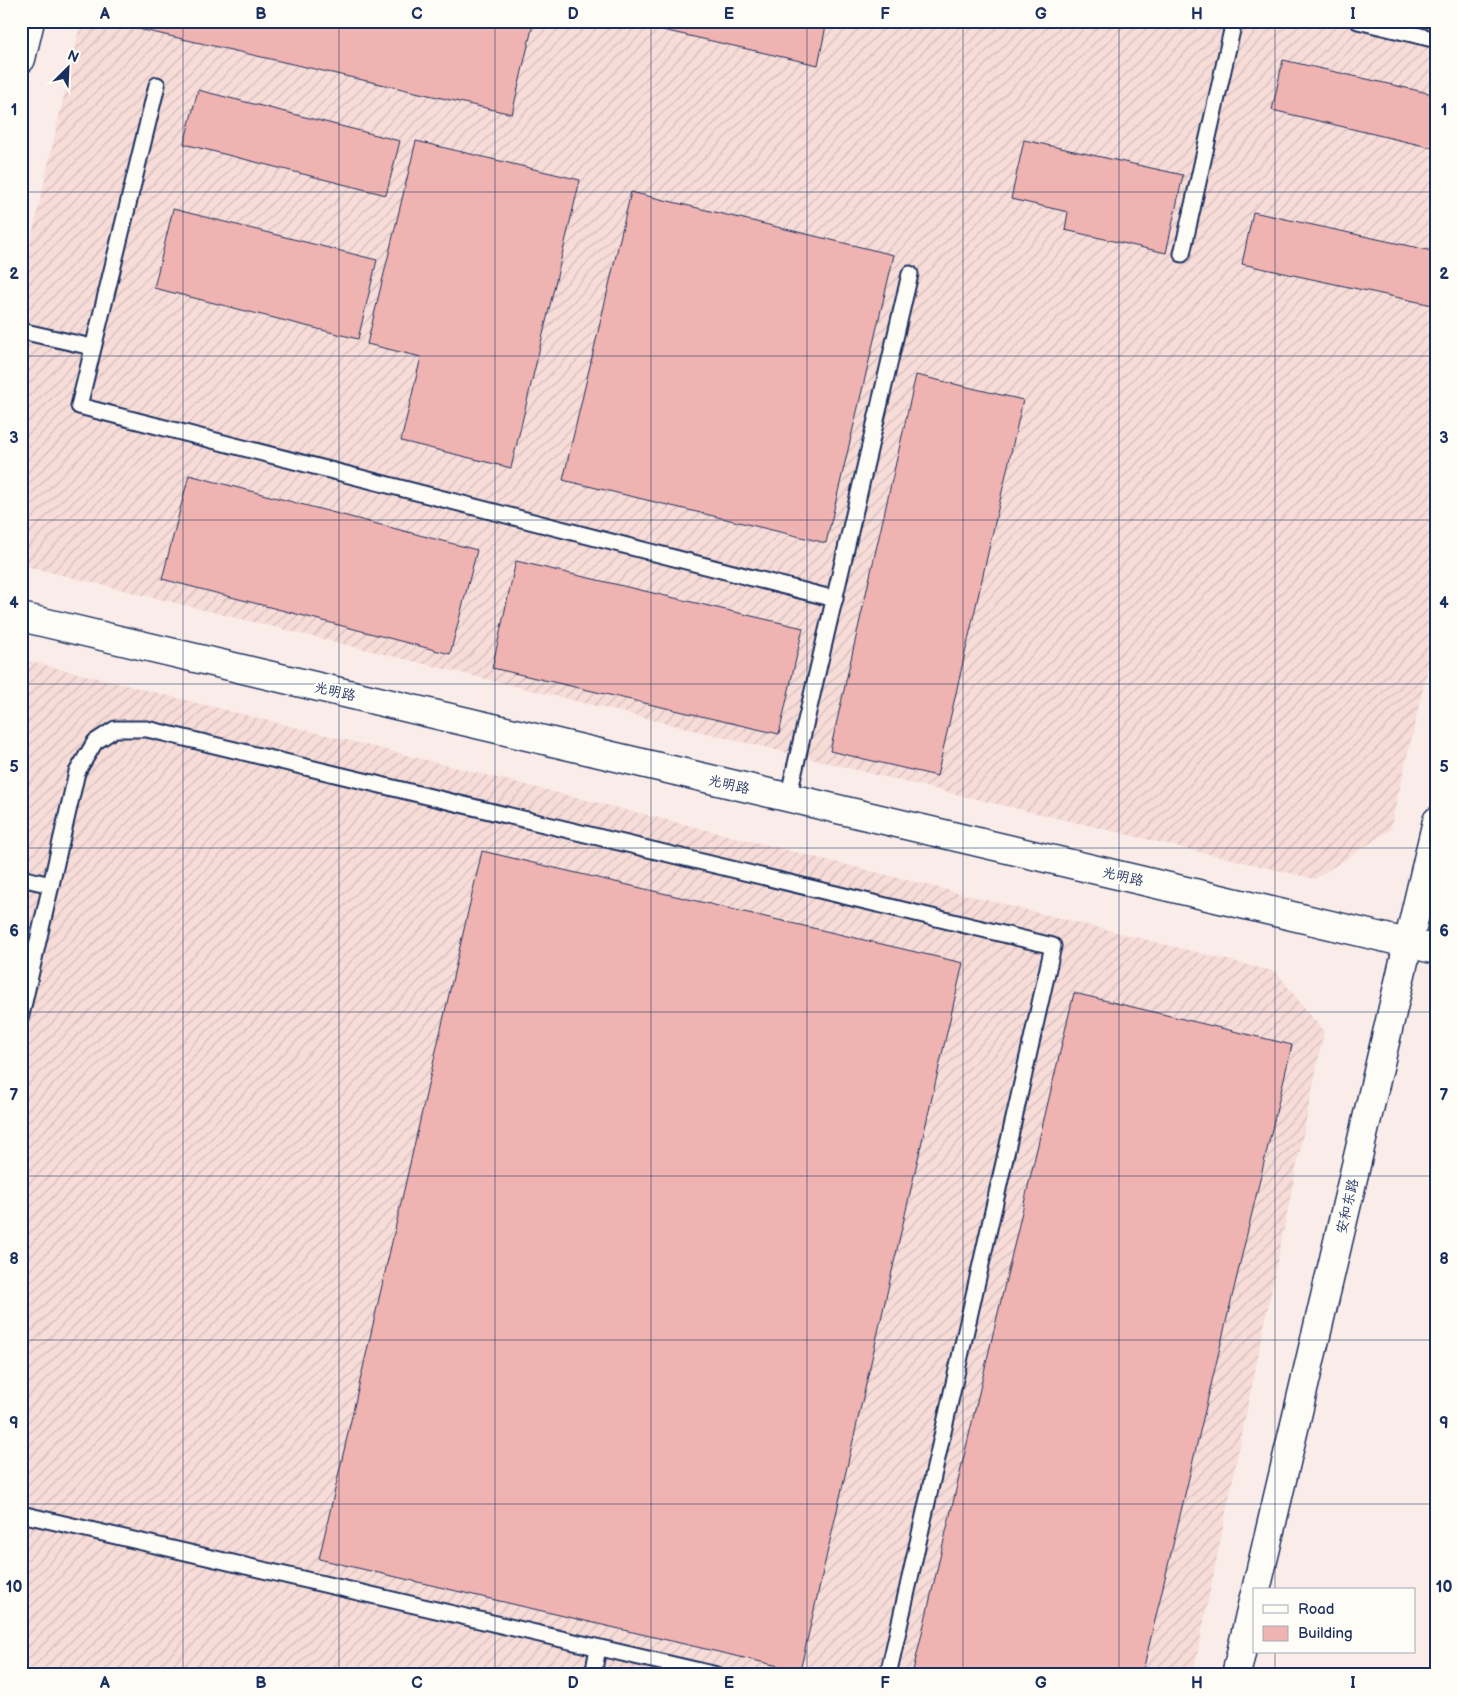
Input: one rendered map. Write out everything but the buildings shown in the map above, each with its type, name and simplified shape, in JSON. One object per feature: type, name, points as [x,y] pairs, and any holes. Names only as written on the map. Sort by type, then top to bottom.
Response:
[{"type":"street","points":[[21,59],[30,21]]},
{"type":"street","name":"光明路","points":[[21,618],[1437,950]]},
{"type":"street","name":"安和东路","points":[[1256,1588],[1437,821]]},
{"type":"street","points":[[1236,1675],[1253,1601]]},
{"type":"lane","points":[[1182,254],[1234,21]]},
{"type":"lane","points":[[1358,21],[1437,40]]},
{"type":"lane","points":[[157,85],[79,406],[834,599]]},
{"type":"lane","points":[[788,798],[910,274]]},
{"type":"lane","points":[[21,331],[92,347]]},
{"type":"lane","points":[[21,1015],[77,772],[95,742],[115,729],[147,729],[1053,946],[888,1675]]},
{"type":"lane","points":[[21,878],[51,885]]},
{"type":"lane","points":[[21,1514],[717,1675]]},
{"type":"lane","points":[[593,1675],[598,1648]]},
{"type":"shaded area","points":[[81,21],[1437,21],[1437,629],[1390,830],[1315,879],[942,791],[21,565],[21,283]]},
{"type":"shaded area","points":[[21,659],[1276,972],[1324,1032],[1193,1675],[21,1675]]}]
